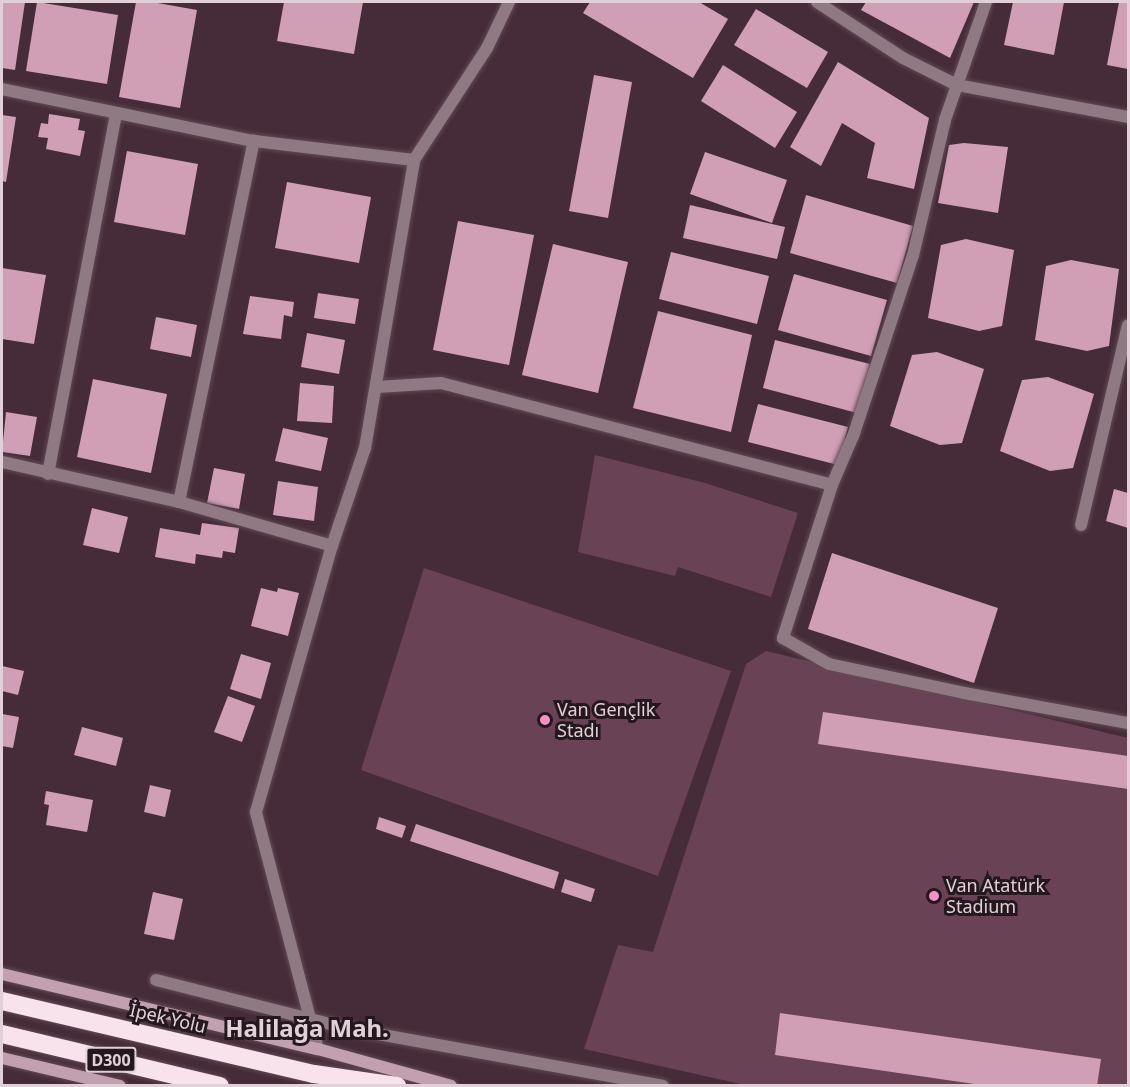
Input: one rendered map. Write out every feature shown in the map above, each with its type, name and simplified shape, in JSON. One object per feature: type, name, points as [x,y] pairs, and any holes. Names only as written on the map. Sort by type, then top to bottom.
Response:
[{"type":"highway","name":"İpek Yolu","points":[[2,1001],[314,1074],[398,1086]]},
{"type":"highway","name":"D300","points":[[2,1034],[220,1086]]},
{"type":"street","points":[[318,1049],[256,812],[333,546],[365,448],[414,160],[488,48],[509,2]]},
{"type":"street","points":[[817,2],[903,58],[957,86],[1128,117]]},
{"type":"street","points":[[986,2],[945,120],[913,255],[853,435],[832,485],[783,638],[829,664],[964,693],[1128,723]]},
{"type":"street","points":[[2,89],[254,141],[414,160]]},
{"type":"street","points":[[48,474],[116,113]]},
{"type":"street","points":[[179,502],[254,141]]},
{"type":"street","points":[[1081,525],[1128,325]]},
{"type":"street","points":[[377,387],[441,383],[832,485]]},
{"type":"street","points":[[2,462],[179,502],[333,546]]},
{"type":"street","points":[[2,974],[318,1049],[451,1086]]},
{"type":"street","points":[[156,980],[350,1029],[663,1086]]},
{"type":"street","points":[[2,1059],[120,1086]]},
{"type":"shaded area","points":[[595,455],[705,483],[798,513],[771,597],[678,567],[675,576],[578,552]]},
{"type":"shaded area","name":"Van Gençlik Stadı","points":[[424,568],[731,671],[658,876],[361,770]]},
{"type":"shaded area","points":[[766,651],[1128,738],[1128,1085],[745,1085],[584,1049],[618,945],[653,952],[746,664]]},
{"type":"building","points":[[2,2],[25,2],[15,70],[2,68]]},
{"type":"building","points":[[37,2],[118,15],[107,84],[26,71]]},
{"type":"building","points":[[136,2],[152,2],[197,10],[180,108],[119,97]]},
{"type":"building","points":[[284,2],[363,2],[354,54],[277,41]]},
{"type":"building","points":[[590,2],[699,2],[728,19],[693,78],[583,13]]},
{"type":"building","points":[[866,2],[974,2],[950,58],[861,10]]},
{"type":"building","points":[[1013,2],[1064,2],[1054,55],[1004,45]]},
{"type":"building","points":[[1119,2],[1128,2],[1128,69],[1107,65]]},
{"type":"building","points":[[756,9],[828,52],[807,88],[734,45]]},
{"type":"building","points":[[838,62],[929,118],[914,189],[867,178],[875,143],[842,123],[821,166],[790,147]]},
{"type":"building","points":[[723,65],[797,112],[775,148],[701,101]]},
{"type":"building","points":[[594,75],[632,82],[608,218],[569,211]]},
{"type":"building","points":[[49,114],[80,119],[78,130],[85,131],[80,156],[46,149],[48,138],[38,137],[41,123],[48,124]]},
{"type":"building","points":[[2,115],[16,117],[6,182],[2,181]]},
{"type":"building","points":[[964,143],[1008,147],[998,213],[938,203],[949,145]]},
{"type":"building","points":[[127,151],[198,164],[185,235],[114,222]]},
{"type":"building","points":[[705,152],[787,180],[772,223],[690,194]]},
{"type":"building","points":[[287,182],[371,197],[359,263],[275,248]]},
{"type":"building","points":[[806,195],[913,226],[897,283],[790,253]]},
{"type":"building","points":[[690,205],[785,227],[777,259],[683,238]]},
{"type":"building","points":[[458,221],[534,235],[509,365],[433,350]]},
{"type":"building","points":[[966,239],[1014,250],[1002,326],[979,331],[928,318],[941,245]]},
{"type":"building","points":[[553,244],[628,262],[598,393],[522,375]]},
{"type":"building","points":[[671,252],[769,276],[757,324],[659,299]]},
{"type":"building","points":[[1071,260],[1119,269],[1109,346],[1087,351],[1035,340],[1046,266]]},
{"type":"building","points":[[2,268],[46,275],[34,344],[2,339]]},
{"type":"building","points":[[794,274],[887,300],[871,356],[778,330]]},
{"type":"building","points":[[318,293],[359,299],[355,324],[314,318]]},
{"type":"building","points":[[250,296],[294,302],[292,317],[284,315],[281,339],[243,334]]},
{"type":"building","points":[[658,311],[752,335],[731,432],[633,408]]},
{"type":"building","points":[[156,317],[197,325],[191,357],[150,349]]},
{"type":"building","points":[[307,333],[345,340],[339,374],[301,367]]},
{"type":"building","points":[[775,340],[870,364],[857,413],[763,388]]},
{"type":"building","points":[[937,352],[984,369],[962,443],[940,445],[890,426],[912,355]]},
{"type":"building","points":[[1048,377],[1094,394],[1073,468],[1050,471],[1000,451],[1022,380]]},
{"type":"building","points":[[93,379],[167,394],[151,473],[77,457]]},
{"type":"building","points":[[300,383],[334,386],[332,423],[297,421]]},
{"type":"building","points":[[758,404],[848,427],[838,465],[748,442]]},
{"type":"building","points":[[6,412],[37,417],[30,456],[2,452]]},
{"type":"building","points":[[283,428],[328,438],[321,471],[275,461]]},
{"type":"building","points":[[214,468],[245,474],[239,509],[207,503]]},
{"type":"building","points":[[278,481],[318,487],[314,521],[273,515]]},
{"type":"building","points":[[1114,489],[1128,493],[1128,528],[1106,521]]},
{"type":"building","points":[[92,508],[128,517],[119,553],[83,545]]},
{"type":"building","points":[[202,523],[239,528],[235,553],[223,551],[222,558],[196,554],[195,564],[155,557],[160,528],[200,535]]},
{"type":"building","points":[[832,553],[998,608],[974,683],[808,629]]},
{"type":"building","points":[[261,588],[277,592],[278,588],[299,593],[288,636],[251,626]]},
{"type":"building","points":[[241,654],[271,663],[261,699],[230,689]]},
{"type":"building","points":[[2,666],[24,671],[18,695],[2,691]]},
{"type":"building","points":[[228,696],[255,706],[242,742],[214,732]]},
{"type":"building","points":[[823,712],[1128,756],[1128,789],[818,744]]},
{"type":"building","points":[[2,714],[19,717],[13,748],[2,746]]},
{"type":"building","points":[[82,727],[123,738],[116,766],[74,755]]},
{"type":"building","points":[[150,785],[171,790],[165,817],[144,812]]},
{"type":"building","points":[[46,791],[93,800],[87,832],[46,825],[49,805],[44,804]]},
{"type":"building","points":[[379,817],[406,826],[402,838],[376,829]]},
{"type":"building","points":[[416,824],[559,872],[554,889],[410,841]]},
{"type":"building","points":[[565,879],[595,889],[591,902],[561,892]]},
{"type":"building","points":[[153,892],[183,899],[174,940],[144,934]]},
{"type":"building","points":[[780,1013],[1101,1059],[1097,1086],[988,1086],[775,1055]]},
{"type":"place","name":"Van Gençlik Stadı","points":[[545,720]]},
{"type":"place","name":"Van Atatürk Stadium","points":[[934,896]]},
{"type":"district","name":"Halilağa Mah.","points":[[307,1028]]}]
